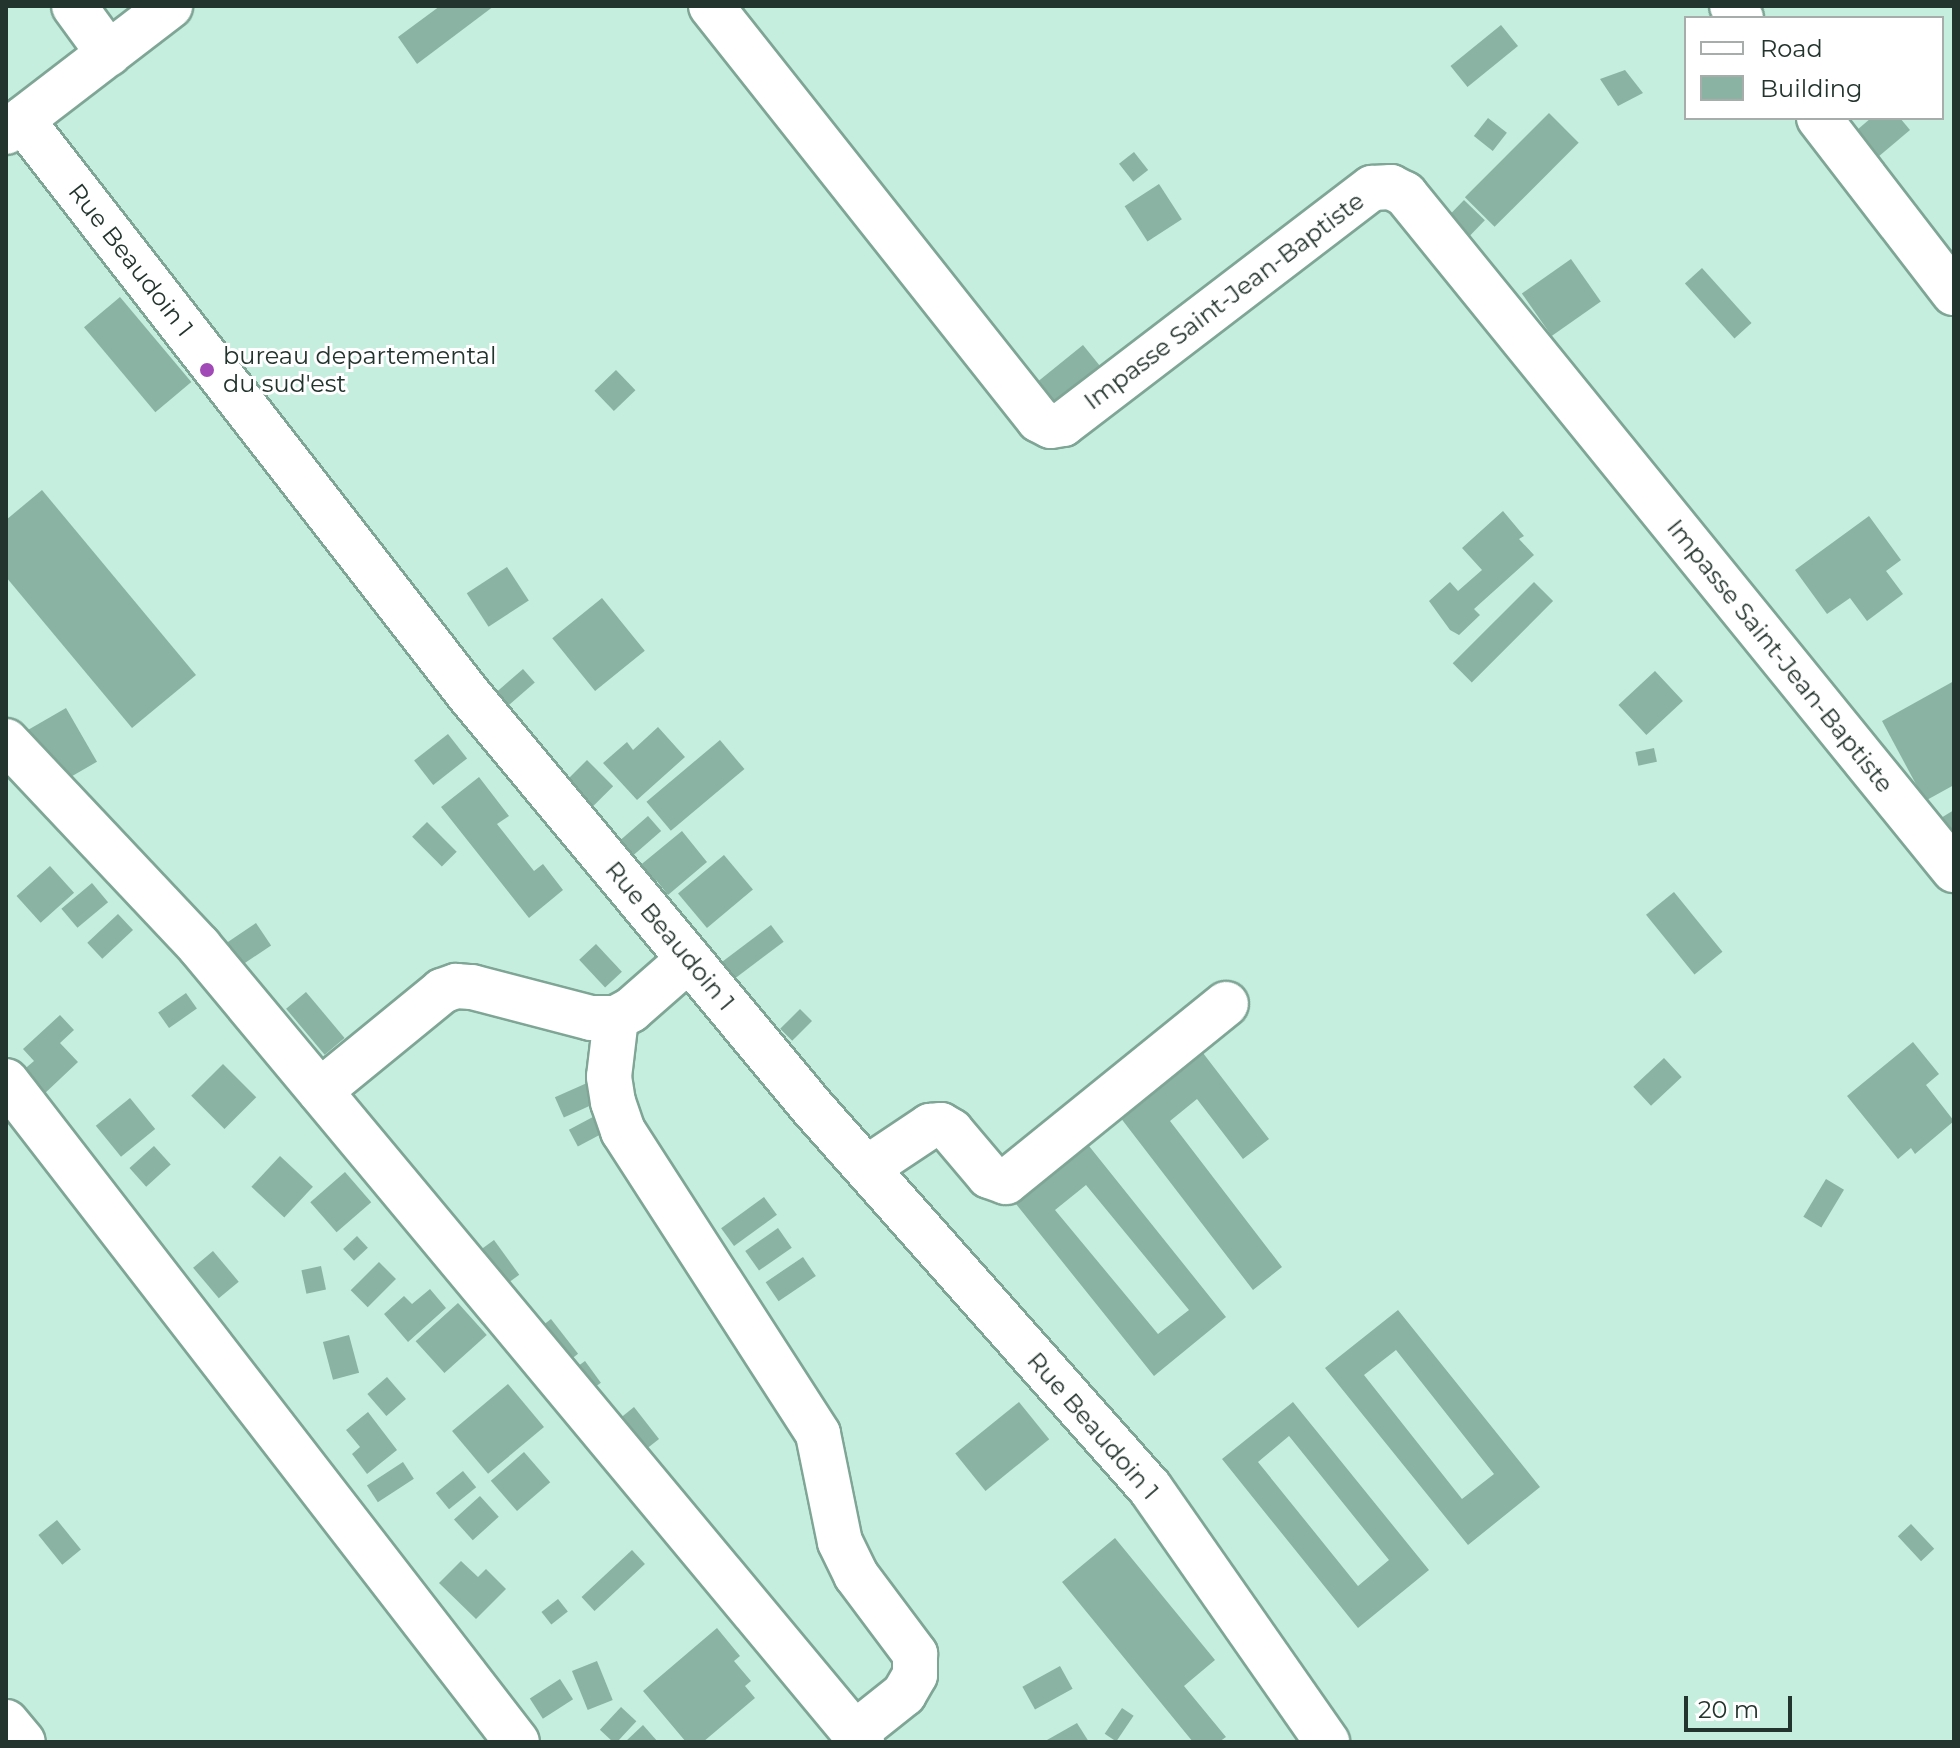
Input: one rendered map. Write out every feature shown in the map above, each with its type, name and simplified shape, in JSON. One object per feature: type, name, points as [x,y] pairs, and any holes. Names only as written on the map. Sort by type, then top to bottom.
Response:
[{"type":"street","points":[[74,6],[109,54]]},
{"type":"street","points":[[14,126],[170,6]]},
{"type":"street","name":"Impasse Saint-Jean-Baptiste","points":[[711,6],[1039,420],[1051,426],[1063,424],[1372,188],[1391,187],[1405,194],[1954,870]]},
{"type":"street","points":[[1821,120],[1954,293]]},
{"type":"street","name":"Rue Beaudoin 1","points":[[14,126],[470,696],[689,959],[867,1168],[1150,1488],[1327,1742]]},
{"type":"street","points":[[6,741],[199,946],[858,1737],[904,1694],[915,1675],[915,1654],[856,1575],[840,1542],[818,1434],[623,1131],[613,1102],[609,1077],[616,1018]]},
{"type":"street","points":[[320,1091],[442,991],[456,986],[591,1018],[616,1018],[631,1010],[689,959]]},
{"type":"street","points":[[867,1168],[930,1126],[941,1125],[951,1131],[989,1176],[1006,1182],[1226,1004]]},
{"type":"street","points":[[6,1081],[517,1742]]},
{"type":"street","points":[[6,1722],[23,1742]]},
{"type":"building","points":[[440,6],[494,6],[417,64],[398,37]]},
{"type":"building","points":[[1501,25],[1518,46],[1467,87],[1450,66]]},
{"type":"building","points":[[1625,70],[1643,93],[1618,106],[1600,79]]},
{"type":"building","points":[[1549,113],[1579,143],[1495,227],[1465,197]]},
{"type":"building","points":[[1488,118],[1507,133],[1493,151],[1474,136]]},
{"type":"building","points":[[1869,120],[1902,120],[1910,130],[1865,168],[1843,142]]},
{"type":"building","points":[[1134,152],[1148,170],[1133,182],[1119,164]]},
{"type":"building","points":[[1159,184],[1182,219],[1147,242],[1125,206]]},
{"type":"building","points":[[1464,200],[1485,220],[1469,237],[1448,217]]},
{"type":"building","points":[[1571,259],[1601,302],[1552,336],[1522,293]]},
{"type":"building","points":[[1702,268],[1752,323],[1734,338],[1685,283]]},
{"type":"building","points":[[120,297],[191,382],[155,412],[84,327]]},
{"type":"building","points":[[1083,345],[1107,375],[1059,414],[1035,384]]},
{"type":"building","points":[[616,370],[635,390],[614,411],[594,391]]},
{"type":"building","points":[[42,490],[196,675],[132,728],[6,577],[6,520]]},
{"type":"building","points":[[1503,511],[1524,536],[1519,539],[1534,555],[1474,609],[1480,615],[1459,635],[1450,630],[1429,601],[1450,582],[1458,591],[1482,570],[1462,548]]},
{"type":"building","points":[[1869,516],[1901,560],[1886,571],[1903,594],[1867,621],[1850,598],[1827,614],[1795,570]]},
{"type":"building","points":[[507,567],[529,601],[489,627],[467,593]]},
{"type":"building","points":[[1534,582],[1553,601],[1472,682],[1453,663]]},
{"type":"building","points":[[602,598],[645,651],[595,691],[552,638]]},
{"type":"building","points":[[523,669],[535,683],[508,706],[497,692]]},
{"type":"building","points":[[1655,671],[1683,701],[1646,735],[1618,705]]},
{"type":"building","points":[[1954,681],[1954,785],[1925,801],[1882,721]]},
{"type":"building","points":[[66,708],[97,762],[55,786],[24,732]]},
{"type":"building","points":[[658,727],[685,757],[637,800],[603,763],[627,742],[633,750]]},
{"type":"building","points":[[448,734],[467,758],[433,785],[414,760]]},
{"type":"building","points":[[720,740],[744,769],[671,831],[646,802]]},
{"type":"building","points":[[1654,748],[1657,762],[1638,766],[1635,752]]},
{"type":"building","points":[[587,760],[613,786],[583,816],[557,790]]},
{"type":"building","points":[[479,777],[509,816],[497,824],[534,871],[543,864],[563,890],[529,918],[441,807]]},
{"type":"building","points":[[1954,810],[1954,849],[1936,821]]},
{"type":"building","points":[[648,816],[661,831],[630,858],[617,843]]},
{"type":"building","points":[[427,822],[457,852],[442,867],[412,837]]},
{"type":"building","points":[[682,831],[707,862],[668,895],[656,880],[645,889],[632,872]]},
{"type":"building","points":[[724,855],[753,889],[707,928],[678,894]]},
{"type":"building","points":[[50,866],[74,893],[41,923],[17,896]]},
{"type":"building","points":[[92,883],[108,902],[77,928],[61,909]]},
{"type":"building","points":[[1674,892],[1722,952],[1694,974],[1646,915]]},
{"type":"building","points":[[118,914],[133,930],[102,959],[87,943]]},
{"type":"building","points":[[256,923],[271,945],[226,976],[211,953]]},
{"type":"building","points":[[771,925],[784,942],[723,988],[710,971]]},
{"type":"building","points":[[596,944],[622,972],[605,987],[579,960]]},
{"type":"building","points":[[306,992],[345,1038],[325,1055],[286,1009]]},
{"type":"building","points":[[186,993],[197,1009],[169,1028],[158,1013]]},
{"type":"building","points":[[800,1009],[812,1021],[792,1041],[780,1029]]},
{"type":"building","points":[[60,1015],[74,1030],[60,1043],[78,1062],[43,1095],[21,1072],[34,1061],[23,1049]]},
{"type":"building","points":[[1913,1042],[1939,1074],[1926,1085],[1954,1121],[1915,1154],[1911,1148],[1898,1159],[1847,1096]]},
{"type":"building","points":[[1203,1053],[1269,1139],[1243,1159],[1197,1099],[1170,1121],[1282,1267],[1253,1290],[1120,1117]]},
{"type":"building","points":[[1664,1058],[1682,1077],[1651,1106],[1633,1087]]},
{"type":"building","points":[[223,1064],[256,1097],[224,1129],[191,1096]]},
{"type":"building","points":[[596,1079],[605,1099],[564,1117],[555,1097]]},
{"type":"building","points":[[130,1098],[155,1129],[121,1157],[96,1126]]},
{"type":"building","points":[[606,1110],[615,1127],[578,1146],[569,1130]]},
{"type":"building","points":[[1085,1141],[1226,1317],[1154,1376],[1012,1199]],"holes":[[[1086,1185],[1189,1310],[1158,1334],[1055,1210]]]},
{"type":"building","points":[[154,1146],[171,1165],[146,1187],[129,1168]]},
{"type":"building","points":[[280,1156],[313,1187],[284,1217],[251,1187]]},
{"type":"building","points":[[345,1172],[371,1202],[337,1232],[310,1202]]},
{"type":"building","points":[[1826,1179],[1844,1190],[1821,1228],[1803,1217]]},
{"type":"building","points":[[764,1197],[777,1215],[734,1246],[721,1228]]},
{"type":"building","points":[[778,1228],[792,1248],[759,1271],[745,1251]]},
{"type":"building","points":[[357,1236],[368,1248],[354,1261],[343,1249]]},
{"type":"building","points":[[494,1240],[519,1275],[485,1299],[460,1265]]},
{"type":"building","points":[[213,1251],[239,1282],[219,1298],[193,1268]]},
{"type":"building","points":[[803,1257],[816,1276],[779,1301],[766,1282]]},
{"type":"building","points":[[379,1262],[396,1279],[368,1307],[351,1290]]},
{"type":"building","points":[[321,1266],[326,1289],[306,1294],[301,1270]]},
{"type":"building","points":[[430,1289],[446,1308],[408,1342],[384,1314],[404,1296],[412,1304]]},
{"type":"building","points":[[458,1303],[487,1335],[444,1373],[416,1341]]},
{"type":"building","points":[[1398,1310],[1540,1487],[1468,1545],[1325,1368]],"holes":[[[1396,1350],[1494,1474],[1462,1499],[1364,1375]]]},
{"type":"building","points":[[551,1319],[578,1354],[561,1367],[534,1333]]},
{"type":"building","points":[[349,1335],[359,1373],[333,1380],[323,1342]]},
{"type":"building","points":[[585,1361],[601,1383],[575,1402],[559,1380]]},
{"type":"building","points":[[387,1377],[406,1399],[386,1416],[367,1394]]},
{"type":"building","points":[[508,1384],[544,1427],[488,1474],[452,1431]]},
{"type":"building","points":[[1019,1402],[1049,1439],[985,1491],[955,1454]]},
{"type":"building","points":[[1293,1402],[1429,1570],[1358,1628],[1222,1459]],"holes":[[[1289,1436],[1389,1560],[1358,1586],[1258,1462]]]},
{"type":"building","points":[[634,1407],[659,1439],[612,1476],[618,1420]]},
{"type":"building","points":[[368,1412],[397,1450],[367,1474],[352,1454],[360,1447],[346,1430]]},
{"type":"building","points":[[524,1452],[550,1482],[517,1511],[491,1481]]},
{"type":"building","points":[[403,1462],[414,1479],[378,1502],[367,1485]]},
{"type":"building","points":[[463,1471],[476,1487],[449,1509],[436,1493]]},
{"type":"building","points":[[480,1496],[499,1517],[473,1540],[454,1519]]},
{"type":"building","points":[[57,1520],[81,1550],[62,1565],[38,1535]]},
{"type":"building","points":[[1911,1524],[1934,1549],[1921,1561],[1898,1536]]},
{"type":"building","points":[[1115,1538],[1215,1660],[1184,1686],[1226,1737],[1219,1742],[1193,1742],[1062,1582]]},
{"type":"building","points":[[632,1550],[645,1564],[594,1611],[582,1597]]},
{"type":"building","points":[[461,1561],[478,1577],[486,1569],[506,1589],[476,1619],[439,1583]]},
{"type":"building","points":[[558,1599],[568,1612],[551,1625],[541,1612]]},
{"type":"building","points":[[717,1628],[740,1656],[734,1661],[751,1681],[745,1686],[755,1698],[703,1742],[686,1742],[643,1691]]},
{"type":"building","points":[[597,1661],[613,1700],[588,1710],[572,1671]]},
{"type":"building","points":[[1060,1666],[1073,1689],[1035,1710],[1022,1687]]},
{"type":"building","points":[[560,1679],[573,1699],[543,1719],[530,1699]]},
{"type":"building","points":[[621,1707],[636,1721],[617,1742],[600,1730]]},
{"type":"building","points":[[1122,1708],[1134,1716],[1116,1742],[1105,1734]]},
{"type":"building","points":[[1077,1723],[1089,1742],[1048,1742],[1047,1740]]},
{"type":"building","points":[[643,1725],[658,1742],[625,1742]]},
{"type":"place","name":"bureau departemental du sud'est","points":[[207,370]]}]
